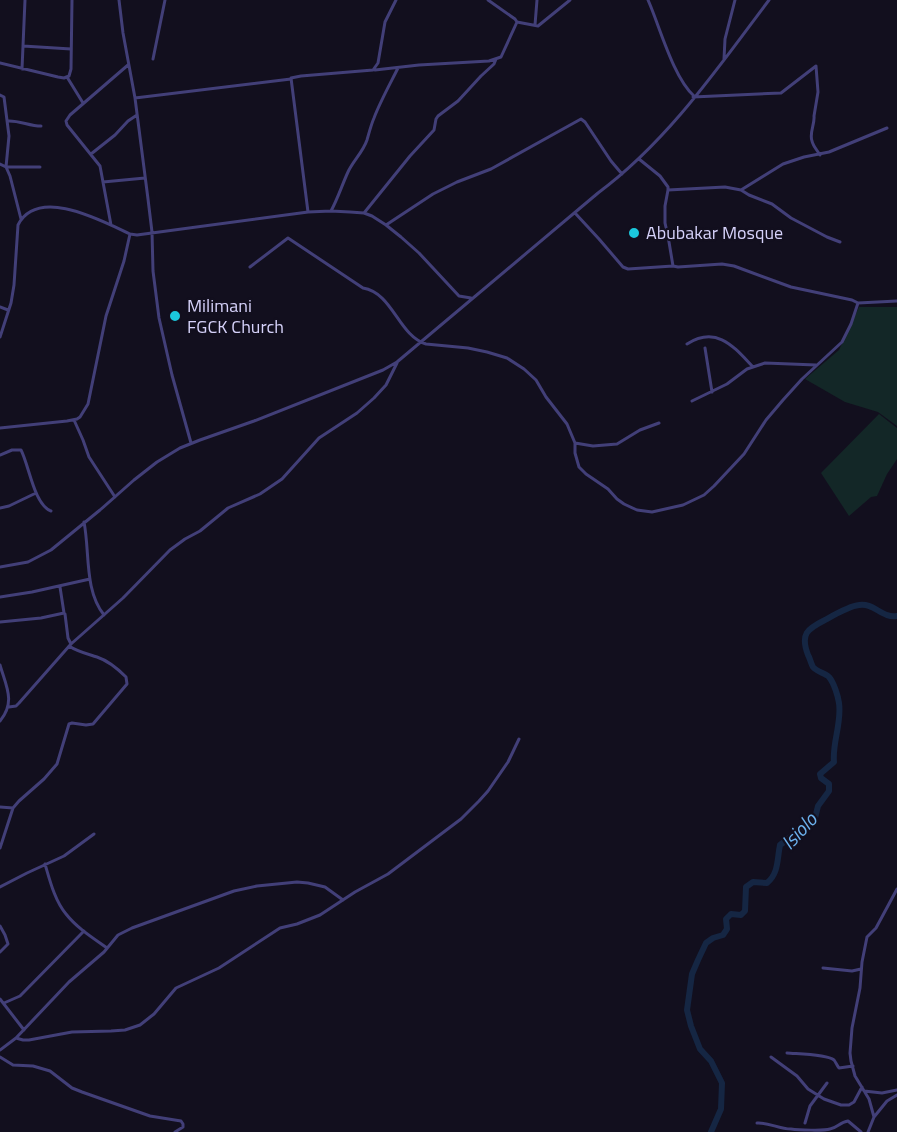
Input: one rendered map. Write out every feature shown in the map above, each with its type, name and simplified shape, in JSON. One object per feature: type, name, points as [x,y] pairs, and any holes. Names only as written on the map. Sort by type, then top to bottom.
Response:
[{"type":"street","points":[[22,69],[25,0]]},
{"type":"street","points":[[67,77],[71,69],[72,0]]},
{"type":"street","points":[[119,0],[135,98],[152,232],[151,255],[159,318],[191,443]]},
{"type":"street","points":[[153,59],[165,0]]},
{"type":"street","points":[[373,70],[378,63],[386,22],[396,0]]},
{"type":"street","points":[[488,0],[517,22],[534,25],[540,25],[570,0]]},
{"type":"street","points":[[534,25],[537,0]]},
{"type":"street","points":[[648,0],[680,76],[694,97]]},
{"type":"street","points":[[724,60],[725,39],[735,0]]},
{"type":"street","points":[[0,567],[28,562],[45,554],[158,462],[191,443],[254,421],[398,362],[639,159],[668,129],[770,0]]},
{"type":"street","points":[[135,98],[301,76],[489,61],[501,57],[517,22]]},
{"type":"street","points":[[24,46],[71,49]]},
{"type":"street","points":[[364,213],[410,156],[435,130],[435,121],[438,116],[458,101],[494,64],[496,59]]},
{"type":"street","points":[[0,71],[1,63],[58,77],[67,77]]},
{"type":"street","points":[[111,225],[100,166],[66,123],[70,115],[128,65]]},
{"type":"street","points":[[694,97],[781,93],[816,66],[818,92],[814,116],[816,120],[810,139],[820,154]]},
{"type":"street","points":[[331,211],[350,169],[367,140],[375,115],[398,68]]},
{"type":"street","points":[[67,77],[83,103]]},
{"type":"street","points":[[291,79],[308,212]]},
{"type":"street","points":[[0,95],[4,97],[9,136],[6,167],[21,219]]},
{"type":"street","points":[[91,154],[137,115]]},
{"type":"street","points":[[386,225],[433,194],[491,169],[581,119],[622,174]]},
{"type":"street","points":[[7,121],[41,126]]},
{"type":"street","points":[[741,190],[783,164],[852,143],[886,128]]},
{"type":"street","points":[[639,159],[660,176],[668,190],[664,223],[673,266]]},
{"type":"street","points":[[0,164],[6,167],[40,167]]},
{"type":"street","points":[[103,182],[145,178]]},
{"type":"street","points":[[668,190],[725,188],[741,190],[772,204],[791,218],[840,242]]},
{"type":"street","points":[[0,337],[14,285],[18,225],[21,219],[34,210],[55,207],[73,210],[137,235],[308,212],[364,213],[386,225],[419,254],[459,296],[473,298]]},
{"type":"street","points":[[575,213],[623,267],[632,270],[722,264],[734,266],[792,287],[858,303],[897,300]]},
{"type":"street","points":[[0,428],[74,420],[83,414],[88,404],[106,316],[124,261],[130,234]]},
{"type":"street","points":[[250,267],[288,238],[363,288],[376,292],[420,342],[476,350],[507,358],[536,380],[567,424],[575,443],[579,467],[609,489],[617,500],[642,512],[677,507],[704,495],[714,486],[744,454],[759,430],[802,379],[842,342],[848,333],[858,303]]},
{"type":"street","points":[[0,307],[8,310]]},
{"type":"street","points":[[687,344],[695,339],[710,336],[723,339],[753,367]]},
{"type":"street","points":[[705,348],[712,392]]},
{"type":"street","points":[[9,707],[16,706],[70,645],[170,550],[184,539],[197,533],[228,508],[260,494],[282,479],[320,438],[375,398],[389,380],[398,362]]},
{"type":"street","points":[[692,401],[727,384],[747,369],[765,363],[818,365]]},
{"type":"street","points":[[74,420],[88,457],[115,497]]},
{"type":"street","points":[[575,443],[593,446],[617,444],[640,430],[659,423]]},
{"type":"street","points":[[0,455],[12,450],[21,450],[31,483],[45,508],[51,511]]},
{"type":"street","points":[[0,508],[36,493]]},
{"type":"street","points":[[84,522],[90,579],[96,601],[104,615]]},
{"type":"street","points":[[0,597],[60,587],[90,579]]},
{"type":"street","points":[[0,848],[13,808],[57,764],[70,723],[87,726],[93,724],[127,684],[126,678],[110,664],[98,657],[76,650],[70,645],[60,587]]},
{"type":"street","points":[[0,621],[64,614]]},
{"type":"street","points":[[0,665],[7,687],[9,707],[0,721]]},
{"type":"street","points":[[16,1038],[29,1040],[72,1032],[125,1030],[140,1025],[154,1014],[176,988],[219,968],[274,932],[321,915],[394,870],[461,819],[488,791],[508,762],[519,739]]},
{"type":"street","points":[[0,807],[13,808]]},
{"type":"street","points":[[0,887],[64,856],[94,834]]},
{"type":"street","points":[[45,864],[63,910],[84,931],[107,948]]},
{"type":"street","points":[[0,1050],[16,1038],[118,935],[132,928],[247,888],[308,883],[325,887],[343,900]]},
{"type":"street","points":[[874,1117],[869,1099],[855,1076],[850,1046],[867,937],[876,928],[897,889]]},
{"type":"street","points":[[0,926],[8,944],[0,952]]},
{"type":"street","points":[[4,1003],[20,996],[84,931]]},
{"type":"street","points":[[823,968],[852,971],[861,969]]},
{"type":"street","points":[[0,999],[24,1030]]},
{"type":"street","points":[[787,1053],[832,1059],[839,1068],[853,1066]]},
{"type":"street","points":[[0,1057],[13,1065],[33,1066],[50,1071],[72,1088],[87,1094],[150,1116],[180,1121],[183,1127],[175,1132]]},
{"type":"street","points":[[771,1057],[792,1071],[808,1089],[834,1103],[849,1105],[863,1089]]},
{"type":"street","points":[[805,1123],[810,1106],[827,1083]]},
{"type":"street","points":[[863,1089],[897,1093]]},
{"type":"street","points":[[868,1132],[874,1117],[897,1093]]},
{"type":"street","points":[[757,1123],[766,1123],[778,1128],[831,1130],[840,1123],[848,1121],[861,1132]]},
{"type":"green space","points":[[859,307],[897,307],[897,426],[878,412],[845,402],[805,379],[839,350]]},
{"type":"green space","points":[[879,414],[897,428],[897,459],[877,496],[871,497],[849,516],[821,473]]},
{"type":"waterway","name":"Isiolo","points":[[711,1132],[721,1109],[722,1083],[711,1061],[700,1049],[691,1026],[687,1010],[692,974],[706,943],[723,935],[727,929],[726,919],[731,914],[741,915],[745,911],[746,887],[753,882],[767,883],[771,879],[777,866],[780,845],[815,818],[818,806],[829,791],[829,784],[821,778],[820,774],[834,762],[839,703],[836,690],[829,677],[812,666],[805,637],[814,626],[855,606],[869,606],[887,615],[897,616]]},
{"type":"place","name":"Abubakar Mosque","points":[[634,233]]},
{"type":"place","name":"Milimani FGCK Church","points":[[175,316]]}]
